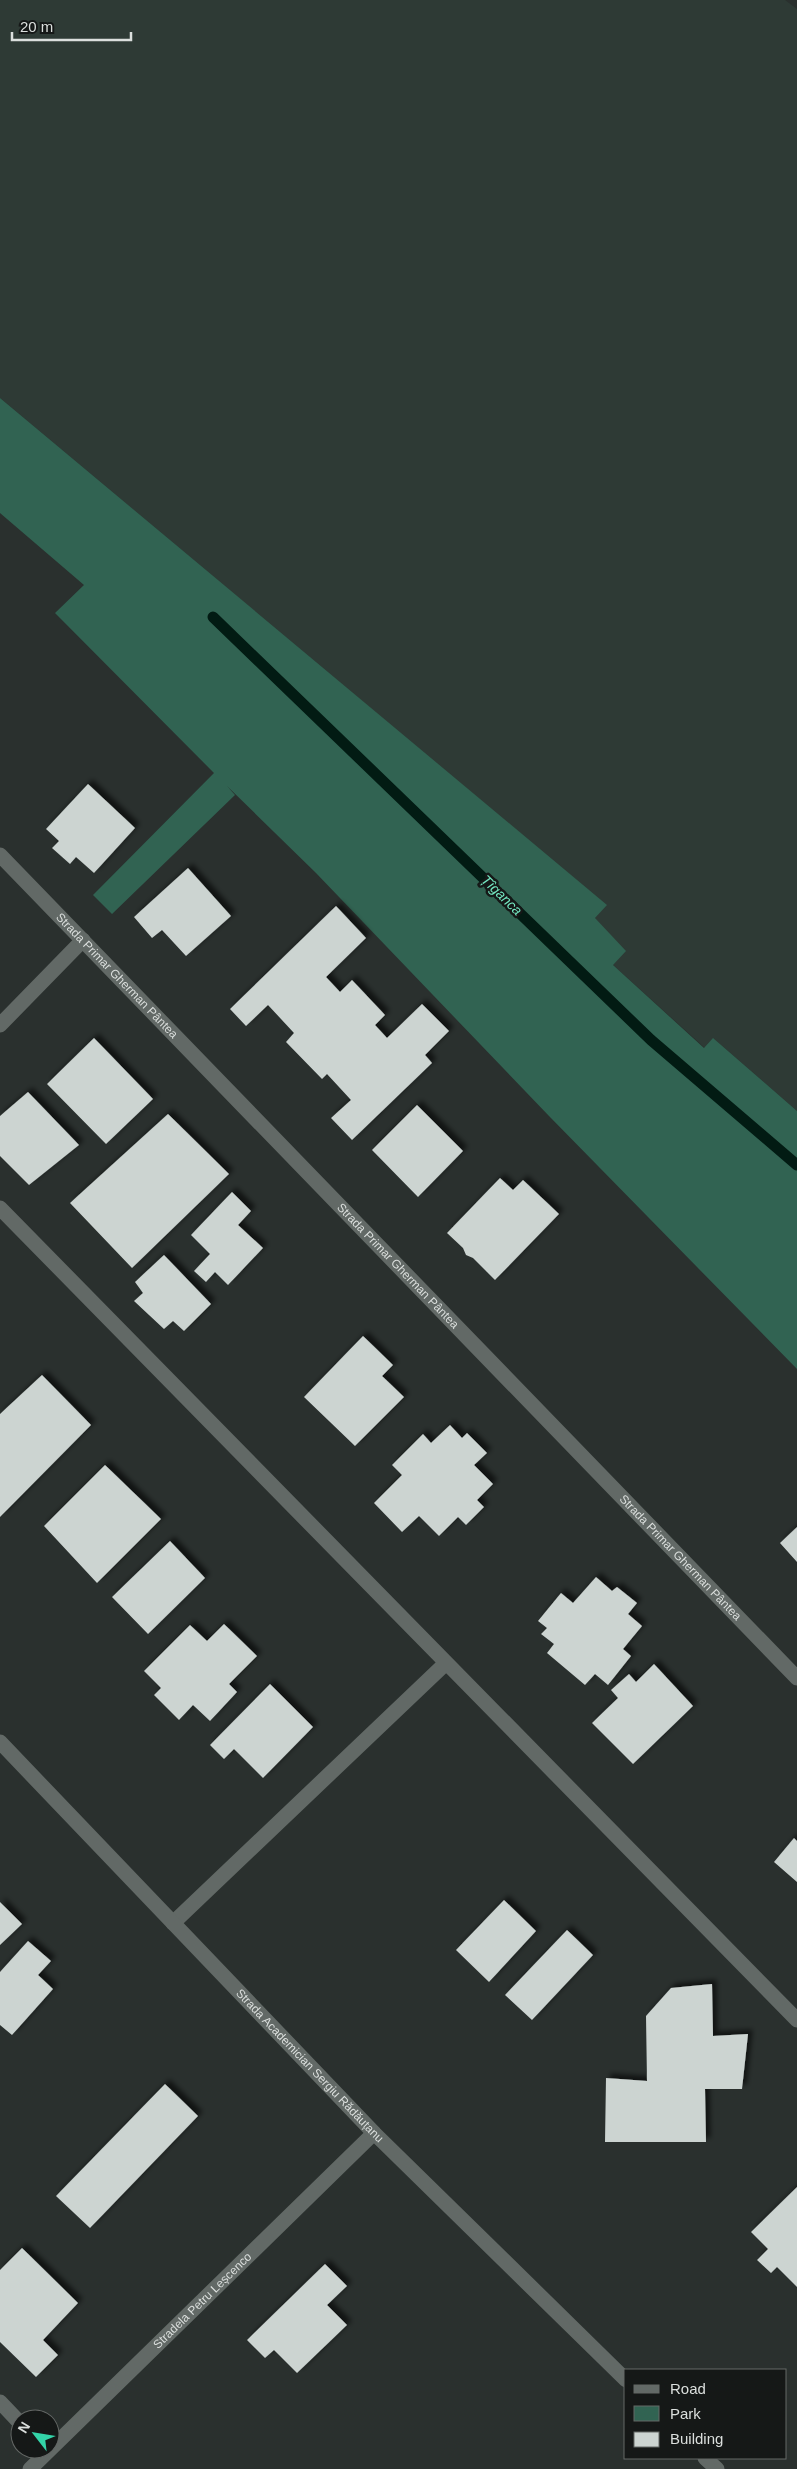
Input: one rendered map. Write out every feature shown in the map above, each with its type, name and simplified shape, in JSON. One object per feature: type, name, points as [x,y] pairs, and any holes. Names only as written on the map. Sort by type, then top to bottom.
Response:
[{"type":"street","name":"Strada Primar Gherman Pântea","points":[[0,855],[797,1678]]},
{"type":"street","points":[[0,1025],[83,940]]},
{"type":"street","points":[[0,1208],[797,2020]]},
{"type":"street","points":[[173,1923],[446,1663]]},
{"type":"street","name":"Strada Academician Sergiu Rădăuțanu","points":[[0,1742],[374,2133],[624,2378]]},
{"type":"street","name":"Stradela Petru Leșcenco","points":[[60,2438],[374,2133]]},
{"type":"street","points":[[0,2402],[10,2412]]},
{"type":"street","name":"Stradela Petru Leșcenco","points":[[30,2469],[39,2459]]},
{"type":"street","points":[[706,2459],[716,2469]]},
{"type":"shaded area","points":[[0,0],[785,0],[797,9],[797,1111],[714,1039],[705,1048],[613,965],[595,918],[606,905],[0,398]]},
{"type":"green space","points":[[0,398],[607,905],[595,918],[626,951],[613,965],[704,1048],[713,1038],[797,1111],[797,1369],[549,1116],[316,873],[227,786],[235,795],[112,914],[93,895],[214,773],[55,613],[84,585],[0,513]]},
{"type":"building","points":[[88,784],[135,828],[94,873],[76,857],[70,864],[52,848],[59,841],[46,829]]},
{"type":"building","points":[[188,868],[231,916],[186,956],[162,930],[152,938],[134,917]]},
{"type":"building","points":[[336,906],[366,938],[326,977],[340,992],[352,980],[385,1015],[375,1025],[387,1038],[422,1004],[449,1031],[425,1055],[432,1063],[352,1140],[331,1118],[351,1100],[327,1074],[322,1079],[286,1042],[294,1033],[268,1005],[246,1026],[230,1009]]},
{"type":"building","points":[[94,1038],[153,1099],[106,1144],[47,1084]]},
{"type":"building","points":[[28,1092],[79,1145],[29,1185],[0,1156],[0,1116]]},
{"type":"building","points":[[417,1105],[463,1151],[418,1197],[372,1150]]},
{"type":"building","points":[[168,1114],[229,1174],[132,1268],[70,1203]]},
{"type":"building","points":[[500,1178],[513,1190],[523,1180],[559,1214],[495,1280],[473,1258],[466,1255],[463,1248],[447,1233]]},
{"type":"building","points":[[232,1192],[251,1211],[238,1225],[263,1248],[228,1285],[215,1272],[206,1282],[194,1271],[210,1254],[191,1235]]},
{"type":"building","points":[[164,1255],[211,1304],[184,1331],[173,1321],[164,1329],[134,1301],[143,1293],[135,1282]]},
{"type":"building","points":[[363,1336],[393,1365],[382,1376],[404,1397],[355,1446],[304,1397]]},
{"type":"building","points":[[42,1375],[91,1425],[0,1517],[0,1414]]},
{"type":"building","points":[[450,1425],[462,1438],[467,1433],[487,1453],[474,1465],[493,1484],[477,1500],[484,1507],[466,1525],[458,1517],[439,1536],[419,1516],[402,1532],[374,1503],[402,1475],[392,1465],[423,1434],[431,1443]]},
{"type":"building","points":[[105,1465],[161,1519],[97,1583],[44,1526]]},
{"type":"building","points":[[797,1527],[797,1562],[780,1543]]},
{"type":"building","points":[[170,1541],[205,1578],[148,1634],[112,1597]]},
{"type":"building","points":[[596,1577],[612,1591],[617,1587],[637,1603],[628,1614],[642,1626],[623,1649],[631,1656],[608,1685],[595,1674],[585,1685],[547,1653],[554,1644],[541,1634],[547,1628],[538,1621],[561,1593],[573,1603]]},
{"type":"building","points":[[224,1624],[257,1656],[229,1684],[237,1692],[210,1721],[193,1705],[179,1720],[154,1695],[161,1688],[144,1671],[190,1625],[207,1641]]},
{"type":"building","points":[[654,1664],[693,1706],[633,1764],[592,1723],[618,1698],[611,1690],[629,1674],[636,1682]]},
{"type":"building","points":[[270,1684],[313,1727],[263,1778],[234,1749],[224,1759],[210,1745]]},
{"type":"building","points":[[794,1838],[797,1841],[797,1882],[774,1862]]},
{"type":"building","points":[[504,1900],[536,1931],[489,1982],[456,1950]]},
{"type":"building","points":[[0,1902],[22,1924],[0,1945]]},
{"type":"building","points":[[567,1930],[593,1955],[532,2020],[505,1995]]},
{"type":"building","points":[[28,1941],[51,1961],[38,1975],[53,1989],[12,2035],[0,2025],[0,1972]]},
{"type":"building","points":[[712,1984],[713,2036],[748,2034],[742,2089],[705,2089],[706,2142],[605,2142],[606,2078],[647,2081],[646,2016],[671,1988]]},
{"type":"building","points":[[165,2084],[198,2116],[90,2228],[56,2196]]},
{"type":"building","points":[[797,2187],[797,2287],[777,2267],[771,2273],[757,2260],[768,2249],[751,2232]]},
{"type":"building","points":[[22,2248],[78,2303],[43,2340],[58,2355],[36,2377],[0,2342],[0,2270]]},
{"type":"building","points":[[325,2264],[347,2286],[327,2305],[347,2325],[297,2373],[274,2350],[265,2358],[247,2340]]},
{"type":"waterway","name":"Țîganca","points":[[213,617],[651,1040],[797,1165]]}]
